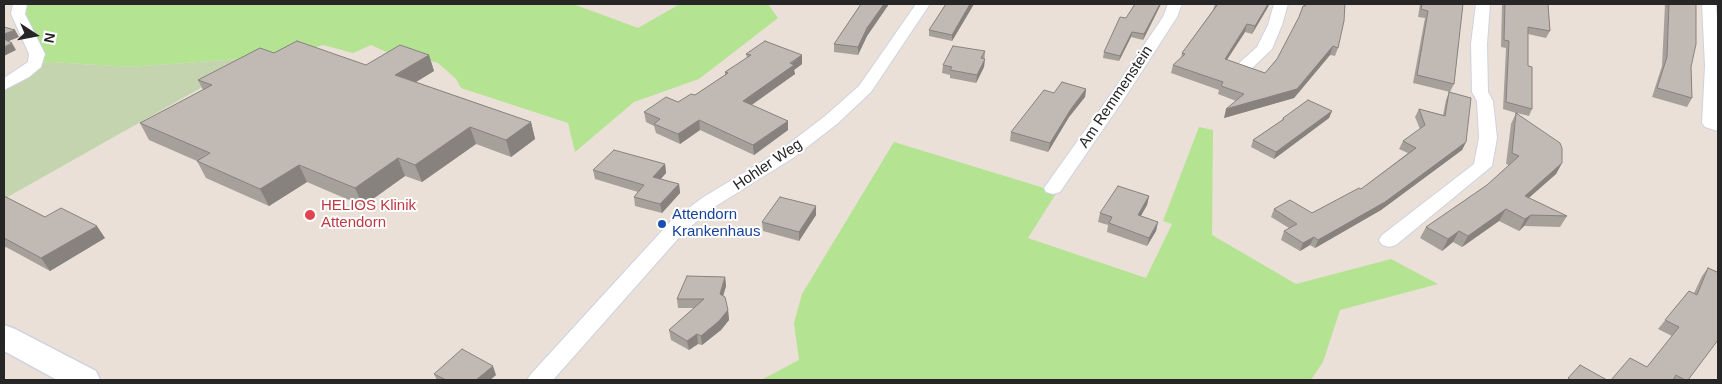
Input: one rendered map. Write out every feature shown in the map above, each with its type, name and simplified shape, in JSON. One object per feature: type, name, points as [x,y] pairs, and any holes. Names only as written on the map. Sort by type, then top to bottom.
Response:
[{"type":"main road","points":[[4,337],[84,380]]},
{"type":"street","points":[[4,86],[35,64],[37,54],[18,14],[20,4]]},
{"type":"street","name":"Hohler Weg","points":[[539,380],[678,227],[709,202],[787,154],[831,120],[865,89],[923,4]]},
{"type":"street","name":"Am Remmenstein","points":[[1053,188],[1118,96],[1170,17],[1176,4]]},
{"type":"street","points":[[1242,68],[1264,50],[1281,4]]},
{"type":"street","points":[[1388,240],[1483,166],[1488,138],[1485,101],[1480,92],[1479,44],[1483,4]]},
{"type":"street","points":[[1710,4],[1715,124]]},
{"type":"green space","points":[[20,4],[573,4],[638,28],[680,4],[768,4],[778,18],[699,79],[634,102],[575,152],[568,123],[461,88],[456,79],[438,63],[414,56],[391,54],[371,45],[353,53],[323,45],[299,52],[254,58],[129,67],[50,62],[35,64],[18,14]]},
{"type":"green space","points":[[254,58],[4,199],[4,85],[23,74],[35,64],[50,62],[129,67]]},
{"type":"green space","points":[[1199,127],[1213,130],[1212,235],[1296,284],[1391,259],[1438,284],[1340,310],[1323,362],[1311,380],[761,380],[799,360],[794,323],[802,294],[894,142],[1057,192],[1028,238],[1146,278],[1172,224],[1163,221]]},
{"type":"building","points":[[861,4],[884,4],[867,28],[858,47],[834,44]]},
{"type":"building","points":[[946,4],[970,4],[952,35],[929,30]]},
{"type":"building","points":[[1135,4],[1160,4],[1144,34],[1132,32],[1120,56],[1104,52],[1120,17],[1126,18]]},
{"type":"building","points":[[1218,4],[1268,4],[1255,26],[1247,24],[1225,59],[1265,73],[1277,59],[1303,6],[1306,4],[1345,4],[1344,21],[1338,48],[1333,46],[1297,89],[1226,109],[1244,94],[1221,86],[1223,82],[1173,65],[1185,54],[1182,53]]},
{"type":"building","points":[[1422,4],[1463,4],[1454,84],[1417,75],[1428,11],[1421,9]]},
{"type":"building","points":[[1505,4],[1548,4],[1550,31],[1528,27],[1528,66],[1532,67],[1532,109],[1506,102],[1509,41],[1504,40]]},
{"type":"building","points":[[1669,4],[1696,4],[1696,44],[1691,67],[1692,98],[1657,88],[1667,57]]},
{"type":"building","points":[[4,27],[15,30],[4,34]]},
{"type":"building","points":[[4,39],[12,43],[4,47]]},
{"type":"building","points":[[297,41],[366,65],[400,45],[429,55],[395,75],[531,122],[506,140],[470,127],[415,165],[398,158],[355,188],[299,165],[260,189],[197,161],[210,153],[140,123],[212,85],[198,80],[260,48],[274,53]]},
{"type":"building","points":[[765,41],[802,55],[790,63],[794,65],[743,101],[788,121],[753,145],[699,120],[678,134],[654,124],[660,119],[644,112],[666,97],[678,102],[691,94],[695,95],[728,73],[725,72],[751,55],[746,54]]},
{"type":"building","points":[[953,46],[985,51],[981,58],[985,59],[977,75],[950,70],[952,67],[943,65]]},
{"type":"building","points":[[1062,82],[1086,89],[1050,143],[1011,132],[1044,90],[1054,93]]},
{"type":"building","points":[[1449,92],[1471,98],[1466,142],[1385,202],[1318,240],[1314,237],[1303,243],[1284,231],[1297,224],[1274,209],[1290,200],[1312,213],[1359,188],[1361,189],[1416,148],[1403,141],[1425,125],[1419,109],[1445,116]]},
{"type":"building","points":[[1308,100],[1332,111],[1276,152],[1253,140],[1284,119]]},
{"type":"building","points":[[1516,113],[1560,143],[1562,148],[1562,163],[1525,196],[1567,216],[1531,215],[1525,219],[1506,209],[1468,236],[1459,231],[1448,239],[1426,227],[1487,185],[1519,156],[1512,153]]},
{"type":"building","points":[[614,150],[665,164],[653,177],[679,184],[660,204],[634,197],[644,185],[593,170]]},
{"type":"building","points":[[1118,186],[1149,196],[1138,215],[1158,222],[1149,238],[1109,223],[1112,217],[1100,213]]},
{"type":"building","points":[[4,196],[45,217],[61,208],[97,226],[41,258],[4,238]]},
{"type":"building","points":[[780,197],[816,206],[799,232],[762,222]]},
{"type":"building","points":[[1708,268],[1718,271],[1718,340],[1688,380],[1676,375],[1673,380],[1611,380],[1630,358],[1647,367],[1679,327],[1665,320],[1689,291],[1697,295]]},
{"type":"building","points":[[687,276],[725,277],[720,294],[725,297],[728,310],[719,321],[701,336],[697,334],[687,341],[669,330],[704,299],[677,299]]},
{"type":"building","points":[[462,349],[493,366],[476,380],[446,380],[434,374]]},
{"type":"building","points":[[1580,365],[1607,380],[1571,380],[1568,378]]},
{"type":"place","name":"HELIOS Klinik Attendorn","points":[[310,215]]},
{"type":"place","name":"Attendorn Krankenhaus","points":[[662,224]]}]
